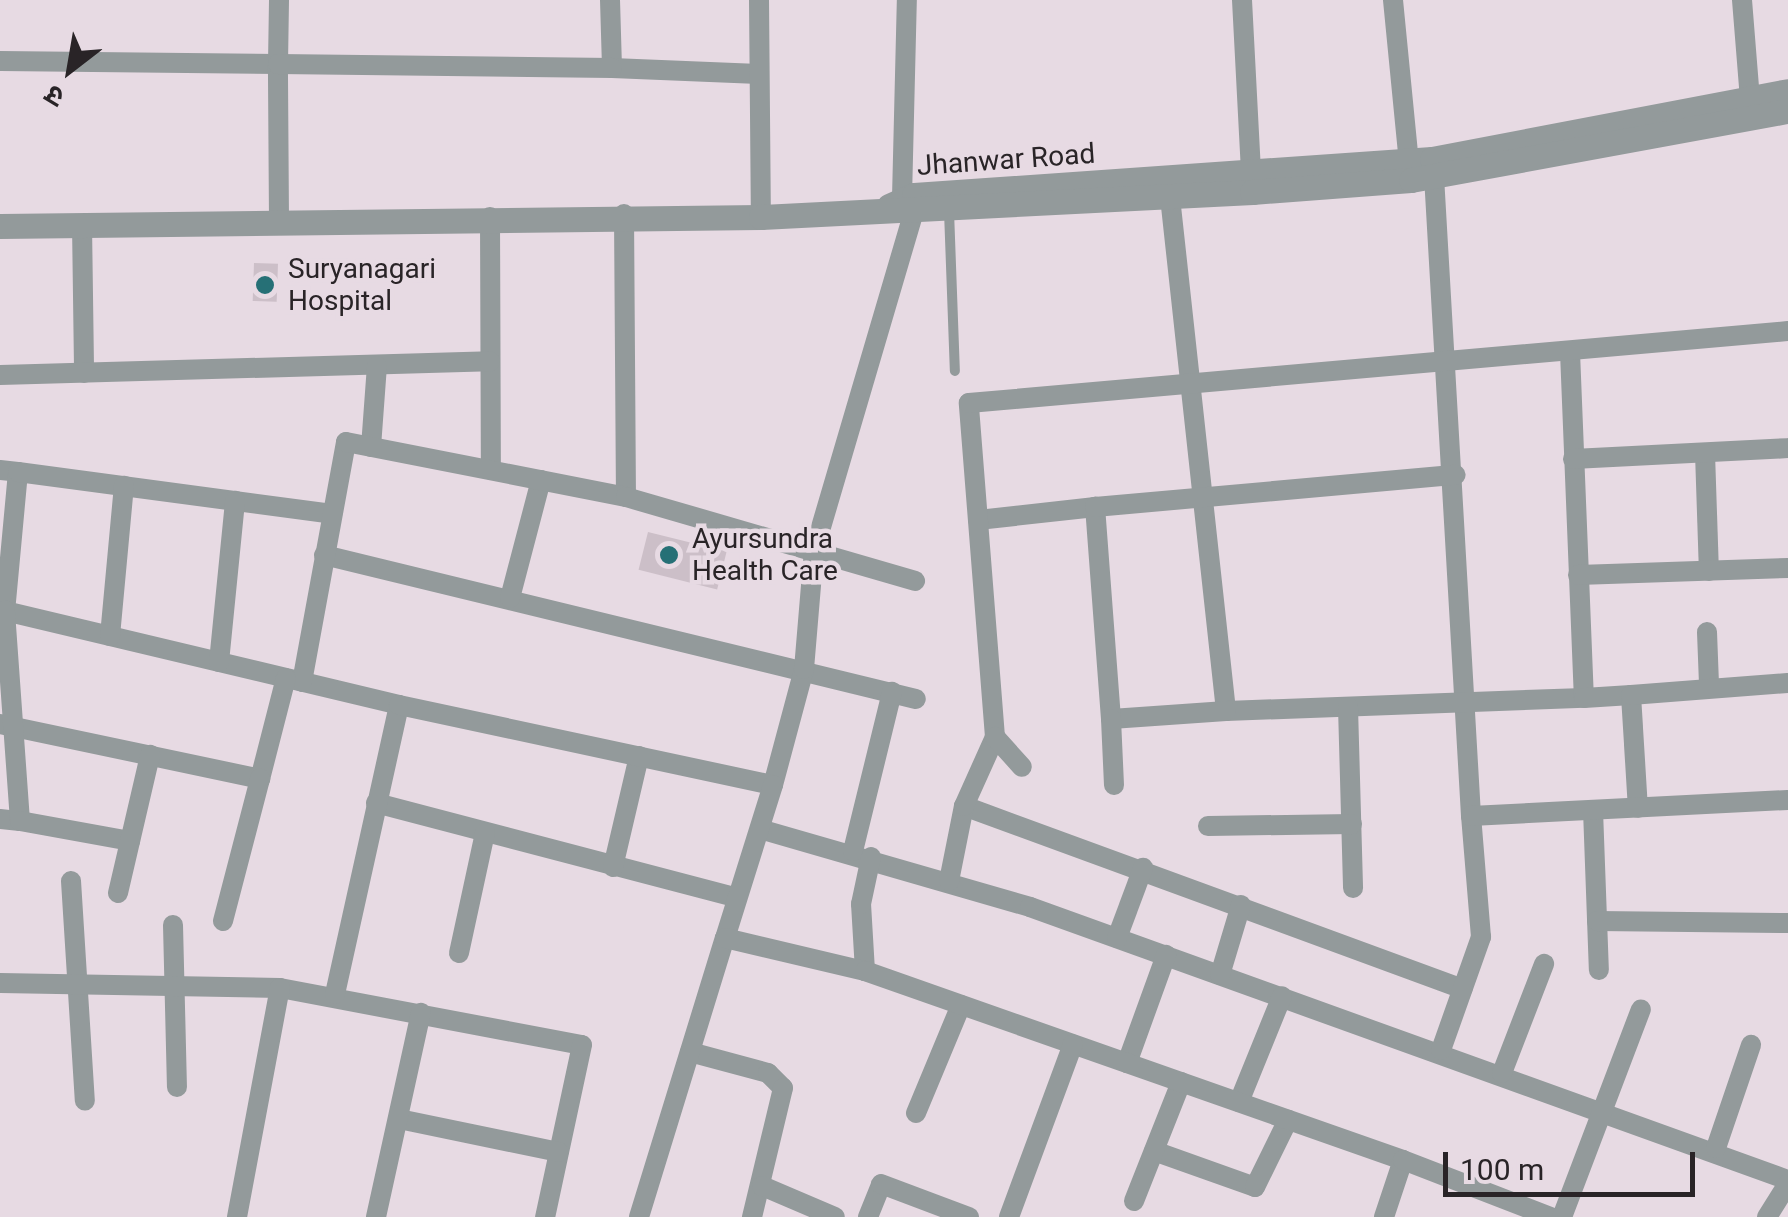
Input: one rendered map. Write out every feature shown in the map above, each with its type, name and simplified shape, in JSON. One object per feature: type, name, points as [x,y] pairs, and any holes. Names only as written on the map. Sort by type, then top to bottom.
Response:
[{"type":"street","points":[[278,0],[279,221]]},
{"type":"street","points":[[610,0],[612,68]]},
{"type":"street","points":[[759,0],[760,217]]},
{"type":"street","points":[[639,1217],[773,786],[804,669],[814,551],[902,206],[907,0]]},
{"type":"street","points":[[1242,0],[1250,174]]},
{"type":"street","points":[[1393,0],[1449,362],[1472,816],[1484,892],[1463,990],[1441,1050]]},
{"type":"street","points":[[1742,0],[1750,99]]},
{"type":"street","points":[[0,61],[612,68],[759,74]]},
{"type":"street","name":"Jhanwar Road","points":[[902,206],[1250,174],[1418,172],[1788,91]]},
{"type":"street","name":"Jhanwar Road","points":[[902,206],[949,210],[1170,197],[1418,172],[1788,112]]},
{"type":"street","points":[[1170,197],[1226,712]]},
{"type":"street","points":[[0,226],[624,214],[760,217],[902,206]]},
{"type":"street","points":[[624,214],[626,497]]},
{"type":"street","points":[[490,216],[491,470]]},
{"type":"street","points":[[82,224],[84,373]]},
{"type":"street","points":[[949,881],[964,806],[995,737],[968,403],[1788,332]]},
{"type":"street","points":[[1570,352],[1584,698]]},
{"type":"street","points":[[0,375],[490,362]]},
{"type":"street","points":[[371,447],[377,366]]},
{"type":"street","points":[[223,921],[260,778],[294,680],[346,442],[626,497],[915,580]]},
{"type":"street","points":[[1572,459],[1788,448]]},
{"type":"street","points":[[1705,454],[1709,571]]},
{"type":"street","points":[[130,840],[10,820],[3,621],[9,471],[332,514]]},
{"type":"street","points":[[978,520],[1456,474]]},
{"type":"street","points":[[510,598],[541,480]]},
{"type":"street","points":[[110,636],[124,486]]},
{"type":"street","points":[[219,662],[235,501]]},
{"type":"street","points":[[1095,507],[1114,785]]},
{"type":"street","points":[[324,554],[916,699]]},
{"type":"street","points":[[1578,574],[1788,568]]},
{"type":"street","points":[[3,621],[110,636],[400,705],[773,786]]},
{"type":"street","points":[[1706,632],[1709,684]]},
{"type":"street","points":[[1111,719],[1584,698],[1709,684],[1788,682]]},
{"type":"street","points":[[865,971],[862,854],[892,692]]},
{"type":"street","points":[[1631,695],[1638,808]]},
{"type":"street","points":[[335,994],[400,705]]},
{"type":"street","points":[[1348,707],[1353,888]]},
{"type":"street","points":[[6,725],[260,778]]},
{"type":"street","points":[[995,737],[1022,768]]},
{"type":"street","points":[[118,893],[150,755]]},
{"type":"street","points":[[612,868],[639,756]]},
{"type":"street","points":[[1472,816],[1788,800]]},
{"type":"street","points":[[376,803],[737,898]]},
{"type":"street","points":[[964,806],[1143,868],[1463,990]]},
{"type":"street","points":[[1593,810],[1598,970]]},
{"type":"street","points":[[1208,826],[1352,824]]},
{"type":"street","points":[[760,829],[949,881],[1716,1148],[1788,1182],[1767,1217]]},
{"type":"street","points":[[459,953],[485,833]]},
{"type":"street","points":[[1117,938],[1143,868]]},
{"type":"street","points":[[71,881],[85,988],[85,1102]]},
{"type":"street","points":[[1220,974],[1241,905]]},
{"type":"street","points":[[1597,921],[1788,923]]},
{"type":"street","points":[[173,925],[180,979],[177,1087]]},
{"type":"street","points":[[725,938],[865,971],[1404,1160],[1551,1217]]},
{"type":"street","points":[[1127,1063],[1166,955]]},
{"type":"street","points":[[1502,1073],[1544,964]]},
{"type":"street","points":[[0,983],[85,988],[180,979],[280,988],[335,994],[582,1045],[544,1217]]},
{"type":"street","points":[[236,1217],[280,988]]},
{"type":"street","points":[[1239,1102],[1282,996]]},
{"type":"street","points":[[916,1113],[961,1005]]},
{"type":"street","points":[[1562,1217],[1641,1009]]},
{"type":"street","points":[[376,1217],[421,1013]]},
{"type":"street","points":[[1009,1217],[1073,1044]]},
{"type":"street","points":[[1716,1148],[1751,1045]]},
{"type":"street","points":[[690,1052],[778,1078],[783,1098],[752,1217]]},
{"type":"street","points":[[1134,1200],[1181,1082]]},
{"type":"street","points":[[399,1119],[559,1152]]},
{"type":"street","points":[[1154,1151],[1255,1188],[1288,1120]]},
{"type":"street","points":[[1384,1217],[1404,1160]]},
{"type":"street","points":[[868,1217],[881,1184],[969,1217]]},
{"type":"street","points":[[762,1186],[835,1217]]},
{"type":"lane","points":[[949,210],[956,370]]},
{"type":"building","points":[[254,263],[278,264],[277,302],[253,301]]},
{"type":"building","points":[[648,532],[727,552],[717,589],[639,570]]},
{"type":"place","name":"Suryanagari Hospital","points":[[265,285]]},
{"type":"place","name":"Ayursundra Health Care","points":[[669,555]]}]
